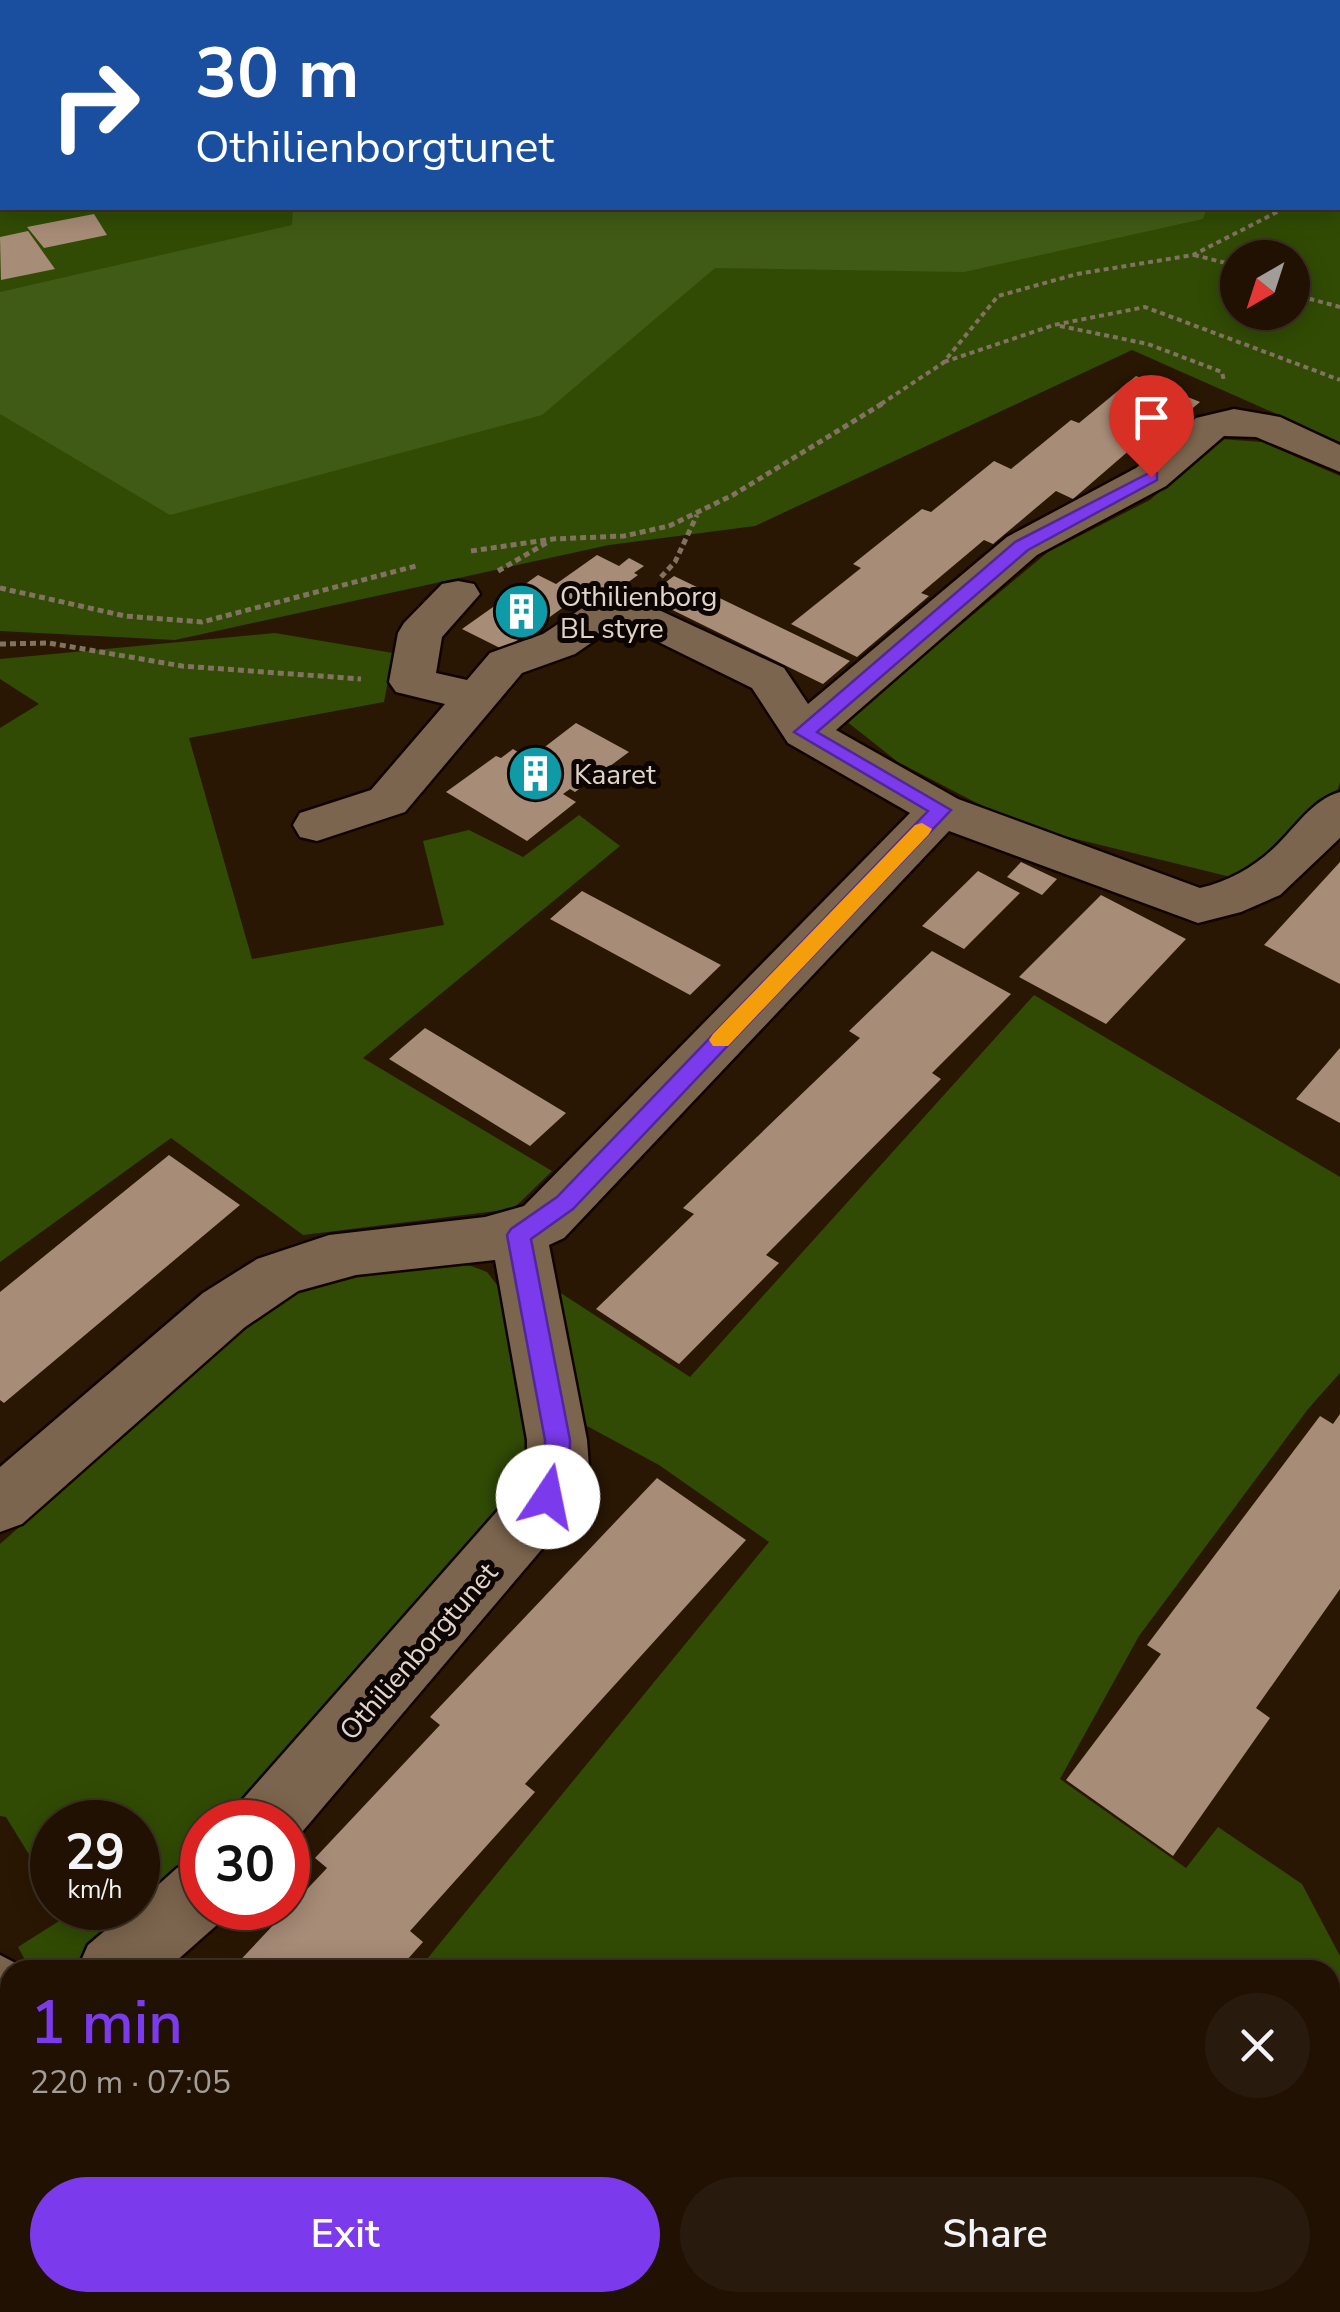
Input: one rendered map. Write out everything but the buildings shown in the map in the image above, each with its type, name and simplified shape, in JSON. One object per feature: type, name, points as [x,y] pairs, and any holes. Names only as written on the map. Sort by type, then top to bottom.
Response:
[{"type":"street","points":[[804,732],[1022,546],[1151,477],[1210,426],[1234,421],[1266,426],[1340,460]]},
{"type":"street","points":[[453,569],[420,633],[412,682],[474,696]]},
{"type":"street","points":[[317,825],[388,800],[506,663],[559,644],[618,604],[768,678],[804,732],[941,810],[1198,906],[1236,899],[1257,890],[1340,808]]},
{"type":"street","points":[[0,1505],[224,1310],[282,1269],[354,1253],[519,1235],[565,1203],[941,810]]},
{"type":"street","name":"Othilienborgtunet","points":[[285,1800],[548,1497],[558,1467],[557,1440],[519,1235]]},
{"type":"street","points":[[124,1960],[180,1911]]},
{"type":"path","points":[[0,588],[114,615],[202,622],[453,569],[553,539],[624,536],[669,526],[698,514],[911,386],[943,363],[998,296],[1077,274],[1193,255],[1280,210]]},
{"type":"path","points":[[1193,255],[1220,262]]},
{"type":"path","points":[[1310,299],[1340,308]]},
{"type":"path","points":[[943,363],[1054,325],[1145,307],[1340,380]]},
{"type":"path","points":[[1054,325],[1148,344],[1222,372],[1234,421]]},
{"type":"path","points":[[630,610],[675,562],[698,514]]},
{"type":"path","points":[[453,569],[553,539]]},
{"type":"path","points":[[0,644],[50,644],[182,666],[412,682]]},
{"type":"green space","points":[[0,210],[1340,210],[1340,442],[1132,350],[755,526],[609,545],[175,640],[0,631]]},
{"type":"green space","points":[[293,210],[1206,210],[1203,219],[964,272],[715,268],[542,415],[170,515],[0,414],[0,292],[292,225]]},
{"type":"green space","points":[[1220,439],[1262,442],[1340,476],[1340,782],[1338,789],[1239,879],[1019,825],[898,762],[846,721],[1048,552],[1150,500]]},
{"type":"green space","points":[[275,633],[393,653],[384,702],[189,738],[252,959],[444,925],[423,841],[469,830],[523,857],[579,815],[620,846],[363,1058],[552,1171],[513,1209],[303,1235],[171,1138],[0,1262],[0,728],[39,704],[0,679],[0,659]]},
{"type":"green space","points":[[1034,995],[1340,1177],[1340,1373],[1308,1409],[1139,1636],[1060,1779],[1186,1868],[1218,1827],[1302,1884],[1340,1960],[426,1960],[769,1542],[659,1465],[576,1420],[550,1286],[690,1377]]},
{"type":"green space","points":[[446,1263],[487,1272],[508,1299],[534,1470],[505,1519],[251,1800],[180,1800],[180,1877],[160,1898],[160,1800],[30,1800],[30,1856],[6,1817],[0,1816],[0,1544],[276,1302],[337,1278]]},
{"type":"green space","points":[[45,1930],[124,1930],[81,1960],[25,1960],[18,1947]]},
{"type":"slow traffic","points":[[720,1040],[922,829]]},
{"type":"place","name":"Othilienborg BL styre","points":[[521,612]]},
{"type":"place","name":"Kaaret","points":[[535,774]]},
{"type":"route","points":[[548,1497],[558,1467],[557,1440],[519,1235],[544,1222],[565,1203],[941,810],[804,732],[1022,546],[1151,477]]}]
